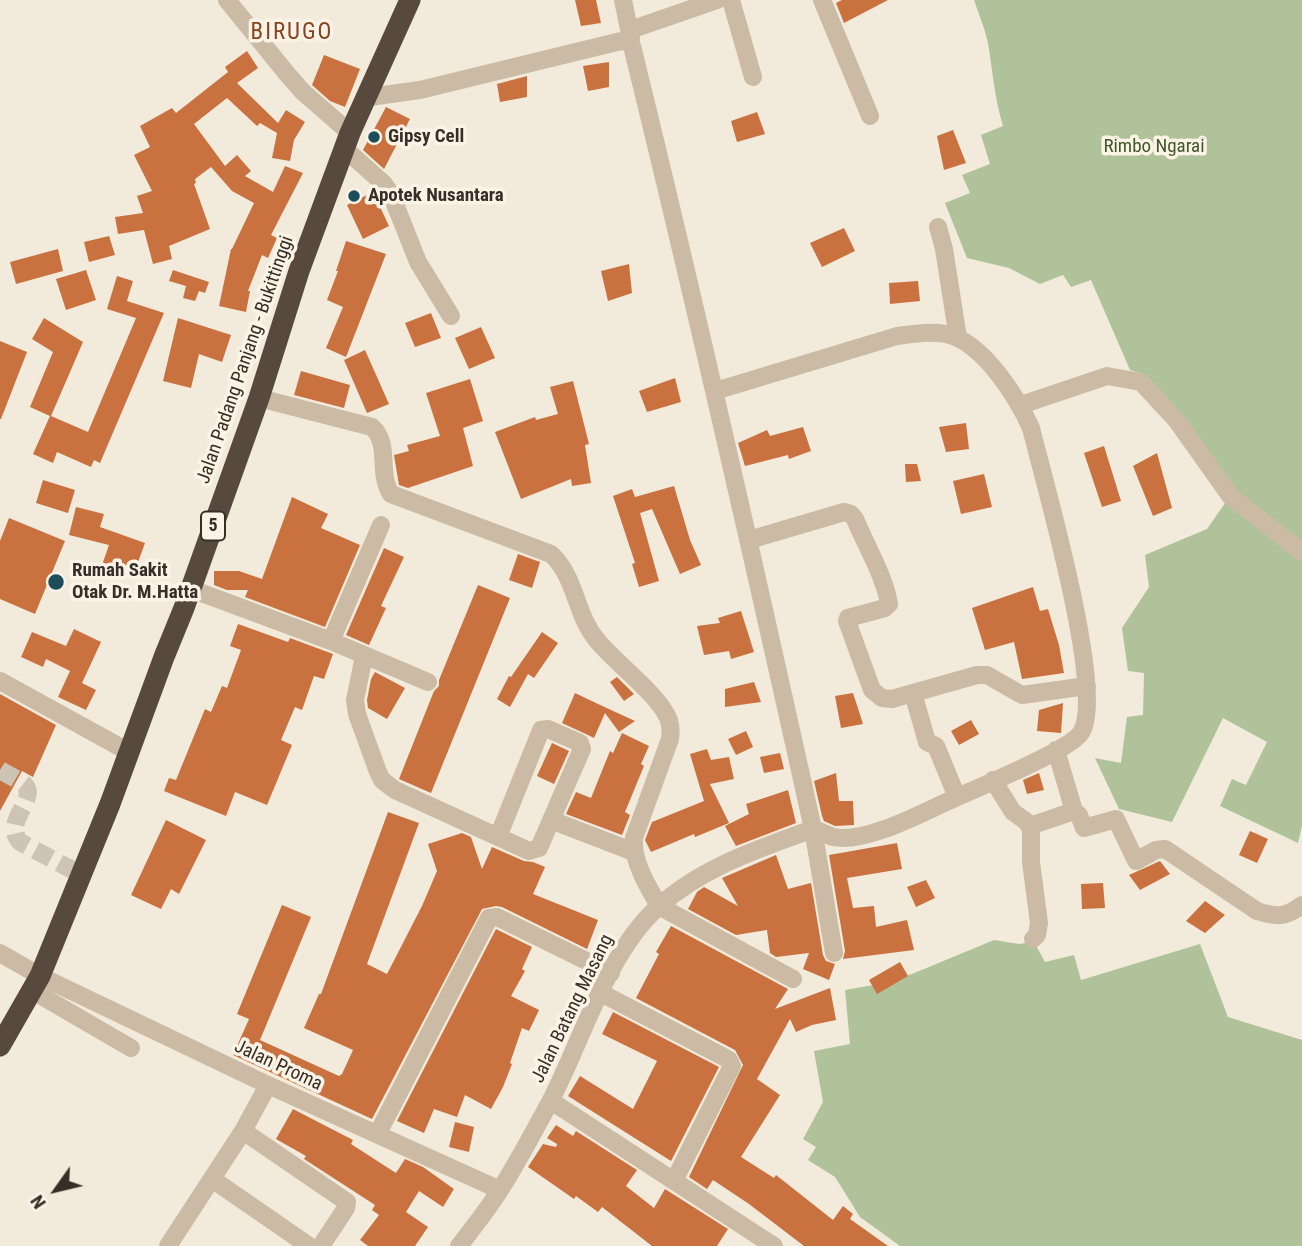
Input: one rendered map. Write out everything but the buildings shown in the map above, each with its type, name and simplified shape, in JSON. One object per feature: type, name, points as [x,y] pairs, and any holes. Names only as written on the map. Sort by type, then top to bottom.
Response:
[{"type":"highway","name":"Jalan Padang Panjang - Bukittinggi","points":[[0,1046],[37,983],[129,752],[259,398],[299,271],[348,141],[411,0]]},
{"type":"street","points":[[227,0],[288,75],[384,184],[391,194],[418,262],[451,316]]},
{"type":"street","points":[[623,0],[715,391],[813,829],[834,953]]},
{"type":"street","points":[[369,97],[420,90],[621,41],[628,42],[631,38],[717,0]]},
{"type":"street","points":[[731,0],[753,77]]},
{"type":"street","points":[[822,0],[870,116]]},
{"type":"street","points":[[938,227],[958,338]]},
{"type":"street","points":[[715,391],[897,335],[924,332],[958,338],[978,353],[1005,383],[1021,405],[1031,428],[1074,606],[1087,686],[1088,715],[1085,727],[1078,737],[957,797],[871,833],[834,837],[813,829]]},
{"type":"street","points":[[1021,405],[1107,376],[1141,382],[1177,421],[1231,497],[1302,552]]},
{"type":"street","points":[[259,398],[372,426],[381,438],[384,477],[391,494],[551,554],[560,562],[568,575],[588,628],[597,641],[662,708],[671,728],[670,739],[634,838],[634,852],[659,906],[793,979]]},
{"type":"street","points":[[749,541],[844,512],[851,514],[880,573],[889,604],[885,608],[848,618],[850,631],[877,696],[892,699],[977,675],[987,675],[1022,695],[1087,686]]},
{"type":"street","points":[[331,641],[381,525]]},
{"type":"street","points":[[191,589],[331,641],[428,682]]},
{"type":"street","points":[[364,656],[355,707],[382,780],[395,790],[498,837],[529,851],[539,848],[582,749],[578,741],[541,730],[498,837]]},
{"type":"street","points":[[0,681],[129,752]]},
{"type":"street","points":[[913,693],[927,742],[936,747],[957,797]]},
{"type":"street","points":[[1056,750],[1074,811],[1079,815],[1084,828],[1116,819],[1136,861],[1156,850],[1165,849],[1257,911],[1275,916],[1288,914],[1302,905]]},
{"type":"street","points":[[993,780],[1013,812],[1030,826],[1032,875],[1039,923],[1037,936],[1033,939]]},
{"type":"street","points":[[1030,826],[1074,811]]},
{"type":"street","points":[[551,820],[634,852]]},
{"type":"street","name":"Jalan Batang Masang","points":[[459,1246],[500,1190],[551,1101],[601,993],[630,938],[659,906],[731,859],[813,829]]},
{"type":"street","points":[[378,1133],[489,918],[497,917],[611,973]]},
{"type":"street","points":[[0,953],[37,983],[131,1048]]},
{"type":"street","name":"Jalan Proma","points":[[37,983],[378,1133],[500,1190]]},
{"type":"street","points":[[601,993],[722,1056],[732,1066],[674,1181]]},
{"type":"street","points":[[168,1246],[243,1131],[268,1085]]},
{"type":"street","points":[[551,1101],[774,1246]]},
{"type":"street","points":[[243,1131],[346,1202],[346,1208],[321,1246]]},
{"type":"street","points":[[212,1179],[309,1246]]},
{"type":"green space","name":"Rimbo Ngarai","points":[[974,0],[1302,0],[1302,826],[1298,843],[1220,806],[1232,779],[1246,785],[1267,742],[1223,718],[1172,822],[1119,809],[1095,758],[1121,763],[1127,717],[1143,715],[1144,673],[1128,671],[1122,628],[1149,587],[1145,555],[1207,529],[1228,499],[1143,374],[1130,370],[1091,280],[1071,287],[1063,275],[1040,284],[1009,268],[967,258],[945,203],[970,193],[962,175],[990,164],[981,135],[1003,126],[988,43]]},
{"type":"green space","points":[[994,940],[1019,944],[1034,942],[1045,962],[1074,955],[1081,980],[1200,944],[1228,1017],[1302,1040],[1302,1246],[900,1246],[860,1217],[835,1177],[808,1160],[816,1147],[803,1139],[823,1102],[814,1051],[850,1044],[845,990],[912,974]]},
{"type":"tunnel","points":[[0,770],[25,785],[28,791],[15,827],[20,842],[80,874]]},
{"type":"place","name":"Gipsy Cell","points":[[374,137]]},
{"type":"place","name":"Apotek Nusantara","points":[[354,196]]},
{"type":"place","name":"Rumah Sakit Otak Dr. M.Hatta","points":[[56,582]]},
{"type":"district","name":"BIRUGO","points":[[292,33]]}]
